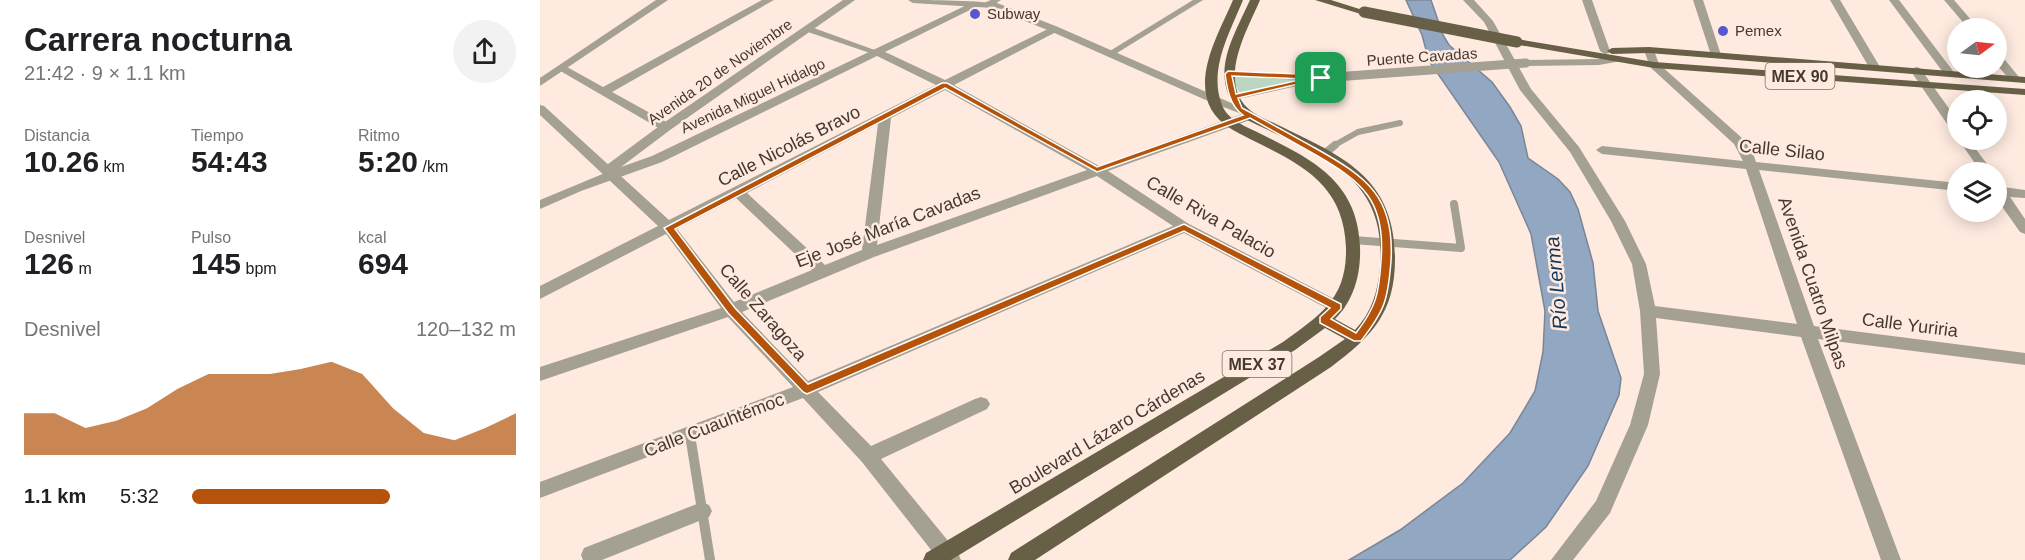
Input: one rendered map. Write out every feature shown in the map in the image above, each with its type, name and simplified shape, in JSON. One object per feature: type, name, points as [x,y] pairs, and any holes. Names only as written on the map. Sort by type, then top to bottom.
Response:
[{"type":"main road","points":[[1212,99],[1210,74],[1238,0]]},
{"type":"main road","points":[[1240,107],[1228,74],[1255,0]]},
{"type":"main road","name":"MEX 90","points":[[1320,0],[1365,12],[1618,59],[1716,55],[1947,73]]},
{"type":"main road","name":"MEX 90","points":[[1576,52],[1605,51],[1651,58],[1925,85],[2025,92]]},
{"type":"main road","name":"Boulevard Lázaro Cárdenas","points":[[944,557],[1289,346],[1324,320],[1337,307],[1348,284],[1353,240],[1349,217],[1341,197],[1312,167],[1227,122],[1218,113],[1212,99]]},
{"type":"main road","name":"MEX 37","points":[[1018,560],[1325,362],[1357,338],[1375,315],[1383,296],[1387,242],[1379,206],[1367,188],[1351,171],[1240,107]]},
{"type":"main road","points":[[1324,320],[1357,338]]},
{"type":"street","points":[[540,83],[663,0]]},
{"type":"street","points":[[603,92],[769,0]]},
{"type":"street","name":"Avenida 20 de Noviembre","points":[[611,172],[666,127],[850,0]]},
{"type":"street","points":[[913,0],[983,3],[1054,29],[1212,99],[1240,107],[1321,78]]},
{"type":"street","points":[[1109,54],[1199,0]]},
{"type":"street","points":[[1468,0],[1488,21],[1526,90],[1575,150],[1618,221],[1639,264],[1648,311],[1652,374],[1639,425],[1603,507],[1561,560]]},
{"type":"street","points":[[1587,0],[1605,51]]},
{"type":"street","points":[[1698,0],[1716,55]]},
{"type":"street","points":[[1834,0],[1874,67]]},
{"type":"street","points":[[1894,0],[1947,70]]},
{"type":"street","points":[[1949,0],[1964,18]]},
{"type":"street","name":"Avenida Miguel Hidalgo","points":[[540,205],[611,172],[657,159],[983,3]]},
{"type":"street","points":[[808,29],[879,53]]},
{"type":"street","name":"Calle Nicolás Bravo","points":[[540,293],[1054,29]]},
{"type":"street","name":"Calle Riva Palacio","points":[[879,53],[945,85],[1097,170],[1184,227],[1337,307]]},
{"type":"street","name":"Avenida Cuatro Milpas","points":[[1651,58],[1738,141],[1752,164],[1808,333],[1891,560]]},
{"type":"street","name":"Puente Cavadas","points":[[1321,78],[1526,63],[1599,62],[1618,59]]},
{"type":"street","points":[[2007,67],[2020,79]]},
{"type":"street","points":[[563,69],[666,127]]},
{"type":"street","points":[[1916,70],[1947,116]]},
{"type":"street","points":[[1228,74],[1321,78]]},
{"type":"street","name":"Eje José María Cavadas","points":[[540,374],[731,310],[869,253],[1227,122],[1240,107]]},
{"type":"street","name":"Calle Zaragoza","points":[[540,109],[611,172],[669,228],[731,310],[868,456],[944,557]]},
{"type":"street","points":[[869,253],[885,116]]},
{"type":"street","name":"Calle Silao","points":[[1602,150],[1947,186]]},
{"type":"street","points":[[2007,191],[2025,194]]},
{"type":"street","points":[[738,192],[823,272]]},
{"type":"street","points":[[2007,203],[2025,229]]},
{"type":"street","name":"Calle Cuauhtémoc","points":[[540,490],[807,389],[1184,227]]},
{"type":"street","name":"Calle Yuriria","points":[[1648,311],[1808,333],[2025,358]]},
{"type":"street","points":[[868,456],[981,404]]},
{"type":"street","points":[[591,555],[702,511]]},
{"type":"lane","points":[[1323,155],[1335,143],[1353,132],[1400,123]]},
{"type":"lane","points":[[1353,240],[1461,248],[1454,204]]},
{"type":"lane","points":[[690,435],[710,560]]},
{"type":"green space","points":[[1235,71],[1335,76],[1243,98],[1235,85]]},
{"type":"water","name":"Río Lerma","points":[[1406,0],[1431,0],[1443,35],[1449,45],[1492,82],[1510,107],[1521,126],[1528,158],[1558,179],[1570,192],[1578,209],[1593,263],[1598,311],[1621,378],[1619,395],[1588,466],[1546,527],[1510,560],[1349,560],[1400,530],[1463,483],[1510,433],[1535,391],[1543,352],[1545,311],[1531,234],[1499,162],[1429,61],[1422,35]]},
{"type":"place","name":"Subway","points":[[975,14]]},
{"type":"place","name":"Pemex","points":[[1723,31]]},
{"type":"route","points":[[1321,78],[1228,74],[1233,97],[1239,109],[1351,171],[1367,188],[1379,206],[1387,242],[1388,259],[1383,296],[1375,315],[1357,338],[1324,320],[1337,307],[1184,227],[807,389],[731,310],[669,228],[945,85],[1097,170],[1249,116],[1239,109],[1233,97],[1321,78]]}]
